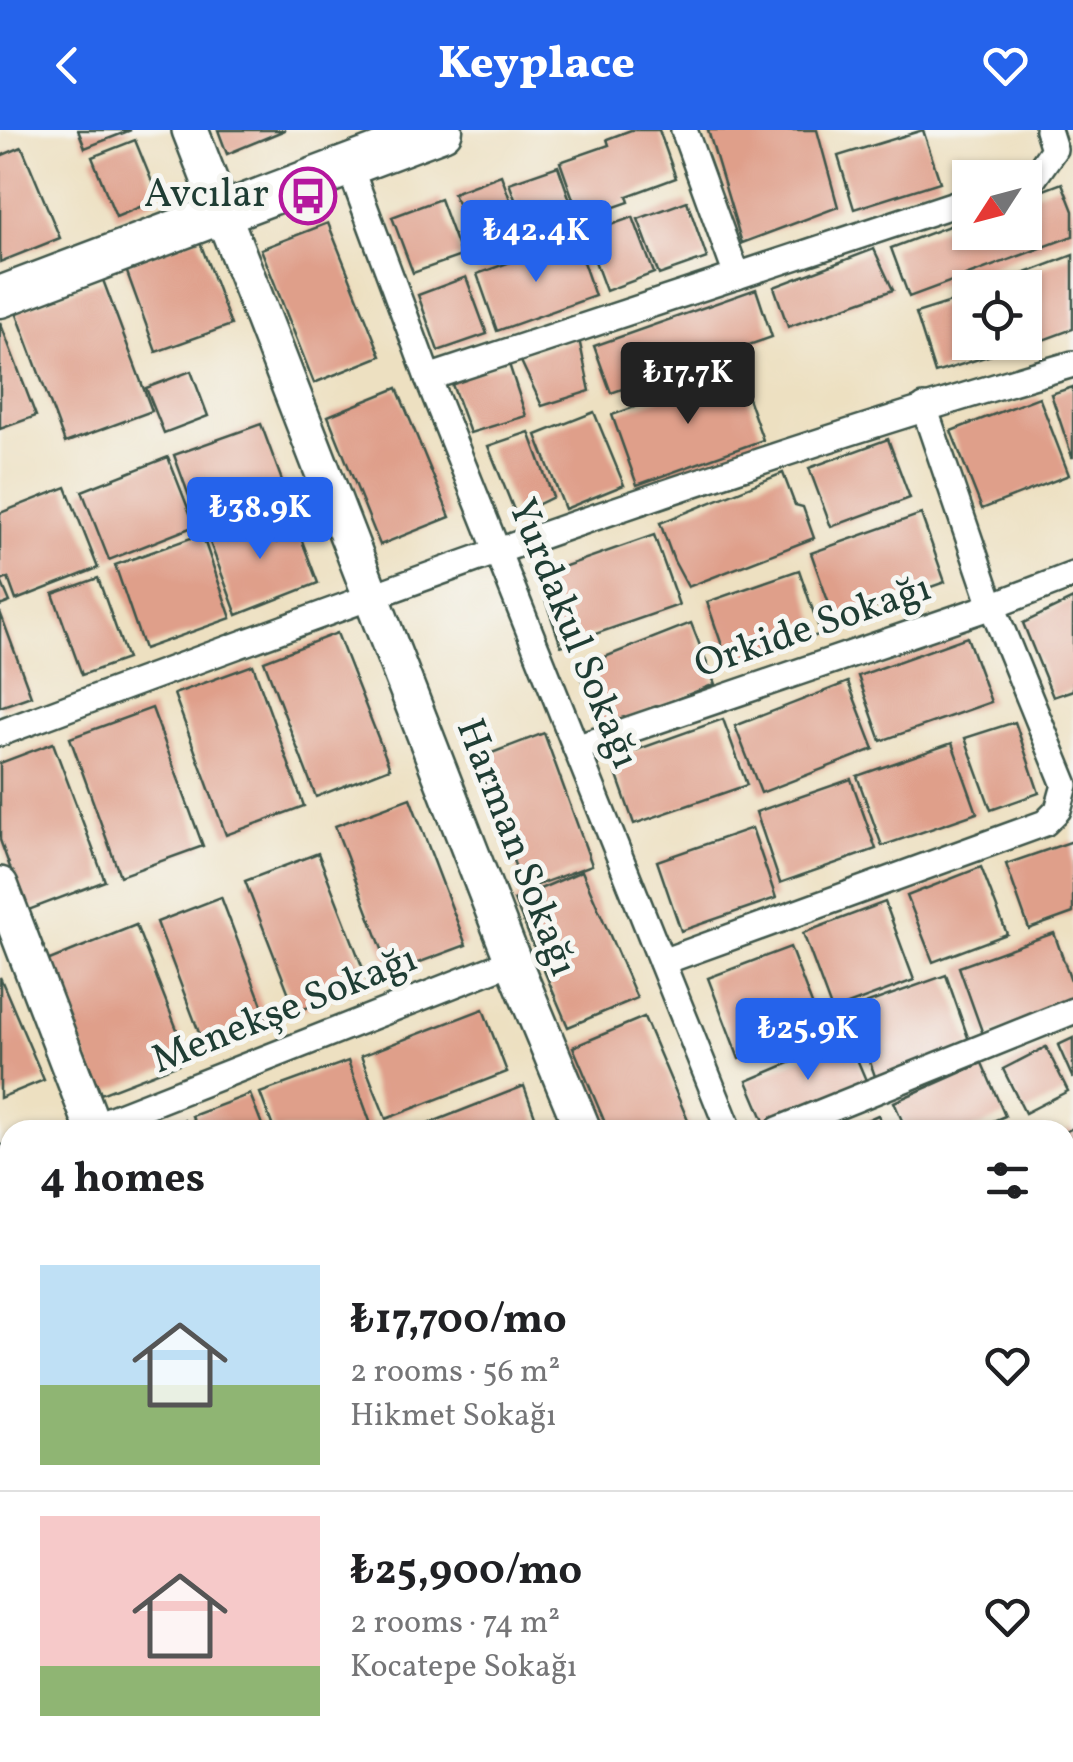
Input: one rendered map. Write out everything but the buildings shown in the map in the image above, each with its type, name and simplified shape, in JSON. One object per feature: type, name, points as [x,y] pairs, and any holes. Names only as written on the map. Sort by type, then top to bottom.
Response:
[{"type":"main road","points":[[0,296],[442,130]]},
{"type":"street","name":"Harman Sokağı","points":[[190,130],[513,961],[579,1120]]},
{"type":"street","points":[[684,130],[737,276]]},
{"type":"street","points":[[1042,166],[1054,149],[1048,130]]},
{"type":"street","name":"Yurdakul Sokağı","points":[[349,165],[428,378],[725,1120]]},
{"type":"street","points":[[428,378],[952,205]]},
{"type":"street","points":[[0,734],[371,596],[924,407],[1073,364]]},
{"type":"street","points":[[662,962],[1045,823],[1058,810],[1065,785],[992,606],[924,407]]},
{"type":"street","name":"Orkide Sokağı","points":[[576,748],[1073,575]]},
{"type":"street","points":[[0,885],[87,1120]]},
{"type":"street","name":"Menekşe Sokağı","points":[[113,1120],[513,961]]},
{"type":"street","points":[[803,1120],[1073,1011]]},
{"type":"place","name":"Avcılar","points":[[308,196]]}]
